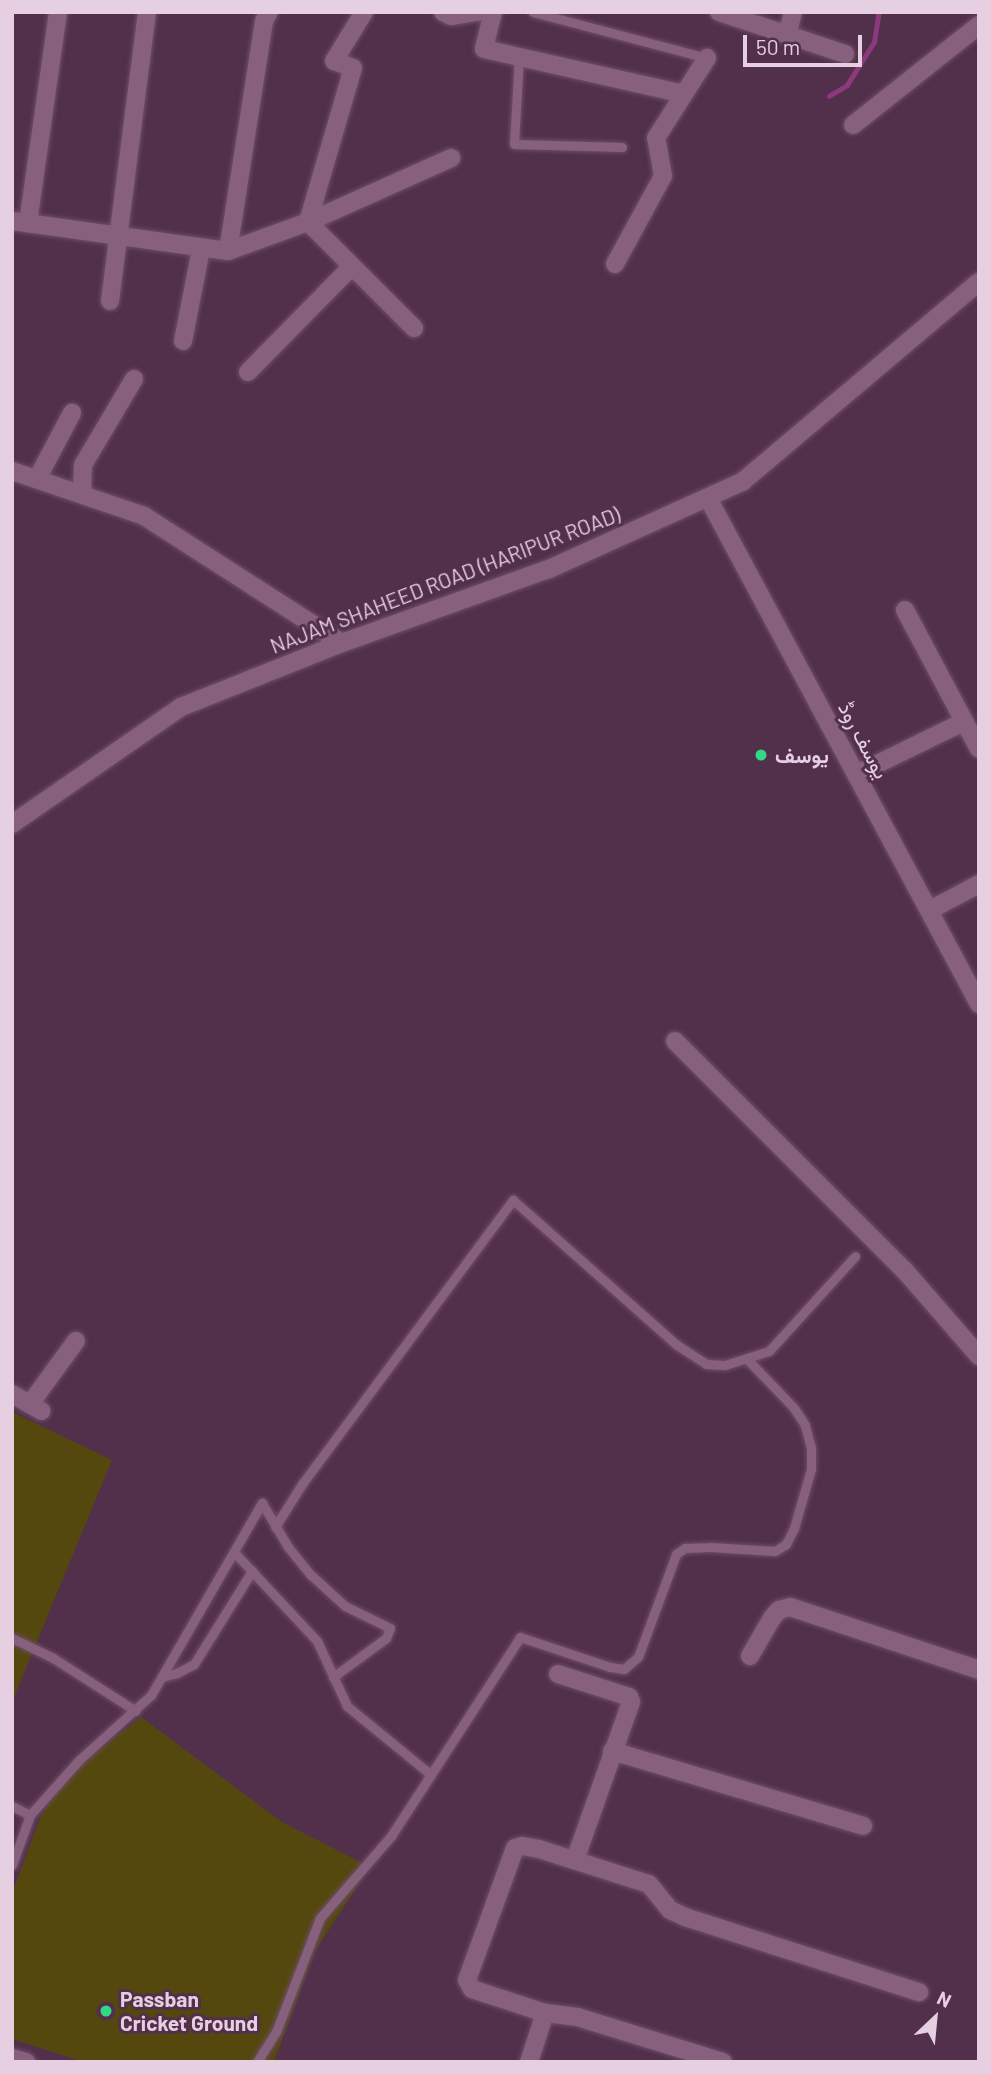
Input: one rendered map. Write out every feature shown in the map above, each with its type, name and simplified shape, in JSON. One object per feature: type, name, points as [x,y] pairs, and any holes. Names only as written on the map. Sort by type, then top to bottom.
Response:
[{"type":"street","points":[[58,12],[20,222],[228,251],[308,222],[451,158]]},
{"type":"street","points":[[110,302],[121,236],[147,12]]},
{"type":"street","points":[[228,251],[264,21],[269,12]]},
{"type":"street","points":[[308,222],[354,68],[334,61],[364,12]]},
{"type":"street","points":[[443,12],[450,16],[477,12]]},
{"type":"street","points":[[493,12],[484,49],[684,94]]},
{"type":"street","points":[[719,12],[845,54]]},
{"type":"street","points":[[788,33],[793,12]]},
{"type":"street","points":[[853,125],[979,25]]},
{"type":"street","points":[[615,264],[663,176],[656,138],[707,58]]},
{"type":"street","points":[[308,222],[414,328]]},
{"type":"street","points":[[183,341],[201,249]]},
{"type":"street","points":[[248,372],[352,266]]},
{"type":"street","name":"NAJAM SHAHEED ROAD (HARIPUR ROAD)","points":[[12,824],[181,707],[342,643],[549,569],[742,482],[979,282]]},
{"type":"street","points":[[82,494],[83,465],[134,379]]},
{"type":"street","points":[[37,479],[72,413]]},
{"type":"street","points":[[12,471],[144,516],[342,643]]},
{"type":"street","name":"یوسف روڈ","points":[[708,498],[979,1004]]},
{"type":"street","points":[[905,610],[979,749]]},
{"type":"street","points":[[857,774],[963,722]]},
{"type":"street","points":[[930,910],[979,884]]},
{"type":"street","points":[[675,1041],[905,1271],[979,1356]]},
{"type":"street","points":[[12,1394],[36,1408],[76,1341]]},
{"type":"street","points":[[750,1656],[779,1609],[790,1607],[979,1670]]},
{"type":"street","points":[[558,1674],[629,1697],[630,1709],[612,1751],[575,1860]]},
{"type":"street","points":[[612,1751],[863,1826]]},
{"type":"street","points":[[723,2062],[578,2017],[545,2013],[472,1989],[467,1980],[514,1848],[539,1849],[649,1884],[670,1910],[685,1917],[919,1992]]},
{"type":"street","points":[[529,2062],[545,2013]]},
{"type":"street","points":[[12,2057],[26,2062]]},
{"type":"lane","points":[[533,12],[707,58]]},
{"type":"lane","points":[[519,57],[514,144],[622,147]]},
{"type":"lane","points":[[275,1527],[302,1484],[513,1200],[695,1359],[706,1364],[725,1365],[748,1360],[769,1351],[855,1256]]},
{"type":"lane","points":[[257,2062],[276,2032],[320,1918],[391,1836],[520,1637],[610,1667],[624,1669],[638,1657],[676,1554],[685,1549],[710,1547],[775,1551],[786,1544],[794,1528],[811,1469],[811,1447],[805,1425],[794,1408],[748,1360]]},
{"type":"lane","points":[[12,1865],[30,1815],[79,1760],[136,1711],[162,1676],[262,1503],[275,1527],[311,1574],[345,1606],[390,1628],[386,1638],[333,1677]]},
{"type":"lane","points":[[234,1552],[317,1642],[327,1658],[347,1706],[430,1774]]},
{"type":"lane","points":[[162,1676],[177,1673],[194,1664],[252,1571]]},
{"type":"lane","points":[[12,1638],[53,1658],[136,1711]]},
{"type":"lane","points":[[12,1806],[30,1815]]},
{"type":"shaded area","points":[[12,1412],[112,1460],[12,1702]]},
{"type":"shaded area","points":[[141,1717],[282,1822],[370,1867],[315,1951],[274,2062],[84,2062],[12,2039],[12,1893],[42,1813],[63,1783],[94,1754]]},
{"type":"waterway","points":[[829,96],[847,85],[874,42],[879,12]]},
{"type":"place","name":"یوسف","points":[[761,755]]},
{"type":"place","name":"Passban Cricket Ground","points":[[106,2011]]}]
